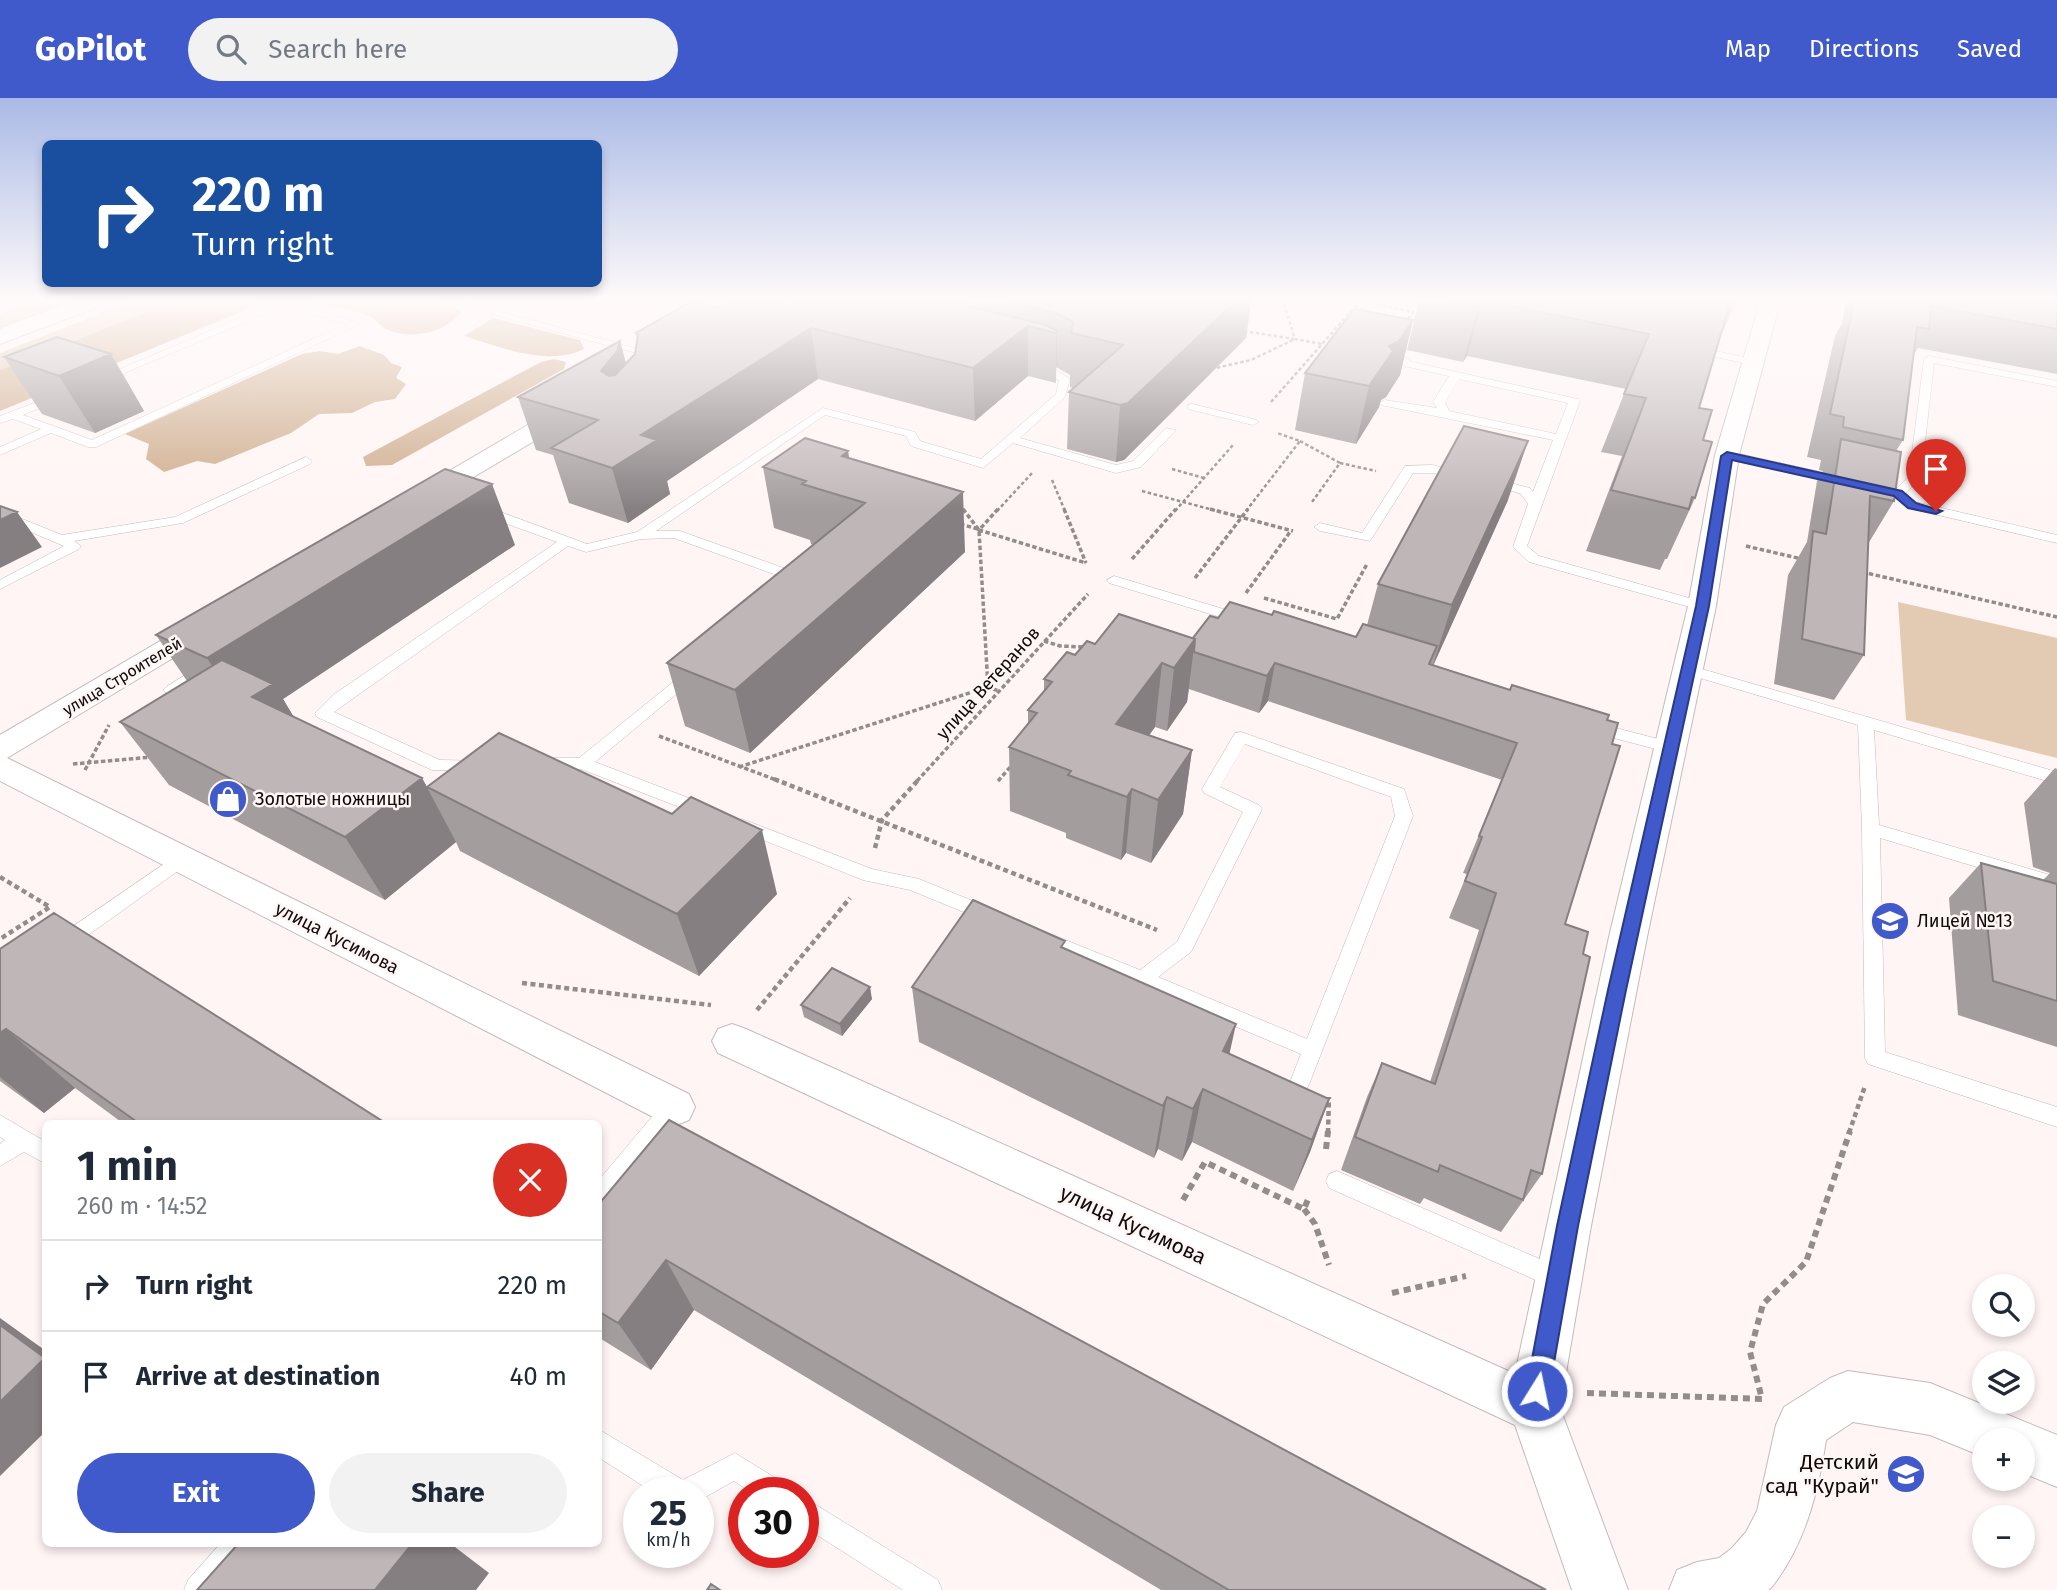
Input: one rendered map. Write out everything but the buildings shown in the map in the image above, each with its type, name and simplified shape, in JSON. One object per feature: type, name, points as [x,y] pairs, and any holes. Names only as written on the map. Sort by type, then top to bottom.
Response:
[{"type":"street","points":[[631,374],[635,372]]},
{"type":"street","points":[[1600,1590],[1536,1400],[1625,950],[1702,606],[1727,456],[1751,372]]},
{"type":"street","points":[[398,512],[442,495],[585,401]]},
{"type":"street","name":"улица Строителей","points":[[1,762],[225,614]]},
{"type":"street","name":"улица Кусимова","points":[[1,762],[74,803],[396,969],[674,1107]]},
{"type":"street","name":"улица Кусимова","points":[[732,1041],[1536,1400]]},
{"type":"street","points":[[1697,1590],[1734,1582],[1767,1550],[1793,1488],[1802,1425],[1847,1396],[1930,1409],[1977,1428]]},
{"type":"street","points":[[2035,1452],[2057,1461]]},
{"type":"lane","points":[[90,384],[120,372]]},
{"type":"lane","points":[[13,415],[92,444],[251,372]]},
{"type":"lane","points":[[641,535],[822,411],[911,434],[915,443],[983,464],[1061,395],[1065,379],[1051,372]]},
{"type":"lane","points":[[1438,372],[1574,401],[1520,547],[1534,559],[1702,606]]},
{"type":"lane","points":[[1898,494],[1915,477],[1928,372]]},
{"type":"lane","points":[[1994,372],[2057,384]]},
{"type":"lane","points":[[1445,413],[1439,402],[1455,376]]},
{"type":"lane","points":[[0,420],[66,394]]},
{"type":"lane","points":[[1385,403],[1560,438]]},
{"type":"lane","points":[[1192,407],[1251,424]]},
{"type":"lane","points":[[0,451],[51,429]]},
{"type":"lane","points":[[1011,439],[1048,456],[1116,469],[1137,464],[1170,430]]},
{"type":"lane","points":[[1727,456],[1898,494],[1912,505],[2057,539]]},
{"type":"lane","points":[[61,539],[178,520],[306,461]]},
{"type":"lane","points":[[1320,527],[1365,538],[1409,469],[1433,469],[1526,491],[1535,504]]},
{"type":"lane","points":[[478,508],[586,548],[641,535],[675,534],[805,581],[795,589]]},
{"type":"lane","points":[[0,514],[74,546],[0,584]]},
{"type":"lane","points":[[490,765],[438,766],[323,713],[350,691],[567,541]]},
{"type":"lane","points":[[1117,577],[1266,626]]},
{"type":"lane","points":[[171,690],[216,660],[179,642]]},
{"type":"lane","points":[[583,763],[702,666]]},
{"type":"lane","points":[[1688,670],[2057,778]]},
{"type":"lane","points":[[1580,723],[1671,748]]},
{"type":"lane","points":[[1866,723],[1871,829],[1875,1058],[2057,1117]]},
{"type":"lane","points":[[1143,979],[1184,947],[1253,809],[1210,789],[1241,737],[1398,793],[1404,816],[1300,1082]]},
{"type":"lane","points":[[530,764],[583,763],[869,875],[913,884],[1002,921]]},
{"type":"lane","points":[[1871,829],[2057,884]]},
{"type":"lane","points":[[43,957],[183,858]]},
{"type":"lane","points":[[1028,931],[1312,1050]]},
{"type":"lane","points":[[602,1193],[674,1107]]},
{"type":"lane","points":[[0,1125],[42,1152]]},
{"type":"lane","points":[[0,1156],[23,1140]]},
{"type":"lane","points":[[1336,1181],[1558,1279]]},
{"type":"lane","points":[[602,1445],[654,1477]]},
{"type":"lane","points":[[714,1478],[735,1466],[752,1477]]},
{"type":"lane","points":[[819,1520],[928,1590]]},
{"type":"lane","points":[[198,1590],[235,1547]]},
{"type":"path","name":"улица Ветеранов","points":[[732,1041],[869,875],[882,820],[1087,594],[1117,577],[1297,372]]},
{"type":"path","points":[[1207,582],[1194,579],[1300,441],[1251,424]]},
{"type":"path","points":[[934,449],[926,455],[944,486],[979,530],[988,687]]},
{"type":"path","points":[[979,530],[1048,456],[1086,563]]},
{"type":"path","points":[[1130,487],[1303,534]]},
{"type":"path","points":[[953,522],[1086,563],[1117,577]]},
{"type":"path","points":[[1742,545],[1807,560]]},
{"type":"path","points":[[1246,593],[1337,619],[1373,553]]},
{"type":"path","points":[[1131,560],[1144,564]]},
{"type":"path","points":[[1860,572],[2057,617]]},
{"type":"path","points":[[1044,641],[1060,646],[1093,645]]},
{"type":"path","points":[[738,767],[988,687],[999,691]]},
{"type":"path","points":[[74,803],[88,763],[114,717]]},
{"type":"path","points":[[629,725],[882,820],[1157,930],[1184,947]]},
{"type":"path","points":[[1,762],[88,763],[164,756]]},
{"type":"path","points":[[998,781],[1016,760]]},
{"type":"path","points":[[0,877],[50,908],[0,939]]},
{"type":"path","points":[[1536,1400],[1762,1399],[1750,1352],[1762,1304],[1806,1262],[1875,1058]]},
{"type":"path","points":[[1300,1082],[1331,1098],[1325,1156]]},
{"type":"path","points":[[1179,1208],[1205,1162],[1304,1209],[1315,1224],[1331,1270]]},
{"type":"path","points":[[1304,1209],[1313,1188]]},
{"type":"path","points":[[1383,1295],[1518,1261]]},
{"type":"shaded area","points":[[0,372],[96,372],[0,411]]},
{"type":"shaded area","points":[[263,372],[399,372],[396,378],[406,384],[395,399],[375,402],[352,413],[319,414],[291,433],[215,464],[197,461],[164,472],[146,459],[149,444],[125,434]]},
{"type":"shaded area","points":[[523,372],[559,372],[392,465],[366,466],[363,457]]},
{"type":"shaded area","points":[[1898,602],[2057,638],[2057,758],[1906,720]]},
{"type":"place","name":"Золотые ножницы","points":[[228,799]]},
{"type":"place","name":"Лицей №13","points":[[1890,921]]},
{"type":"place","name":"Детский сад \"Курай\"","points":[[1906,1474]]},
{"type":"route","points":[[1537,1391],[1567,1226],[1702,606],[1727,456],[1898,494],[1912,505],[1936,511]]}]
